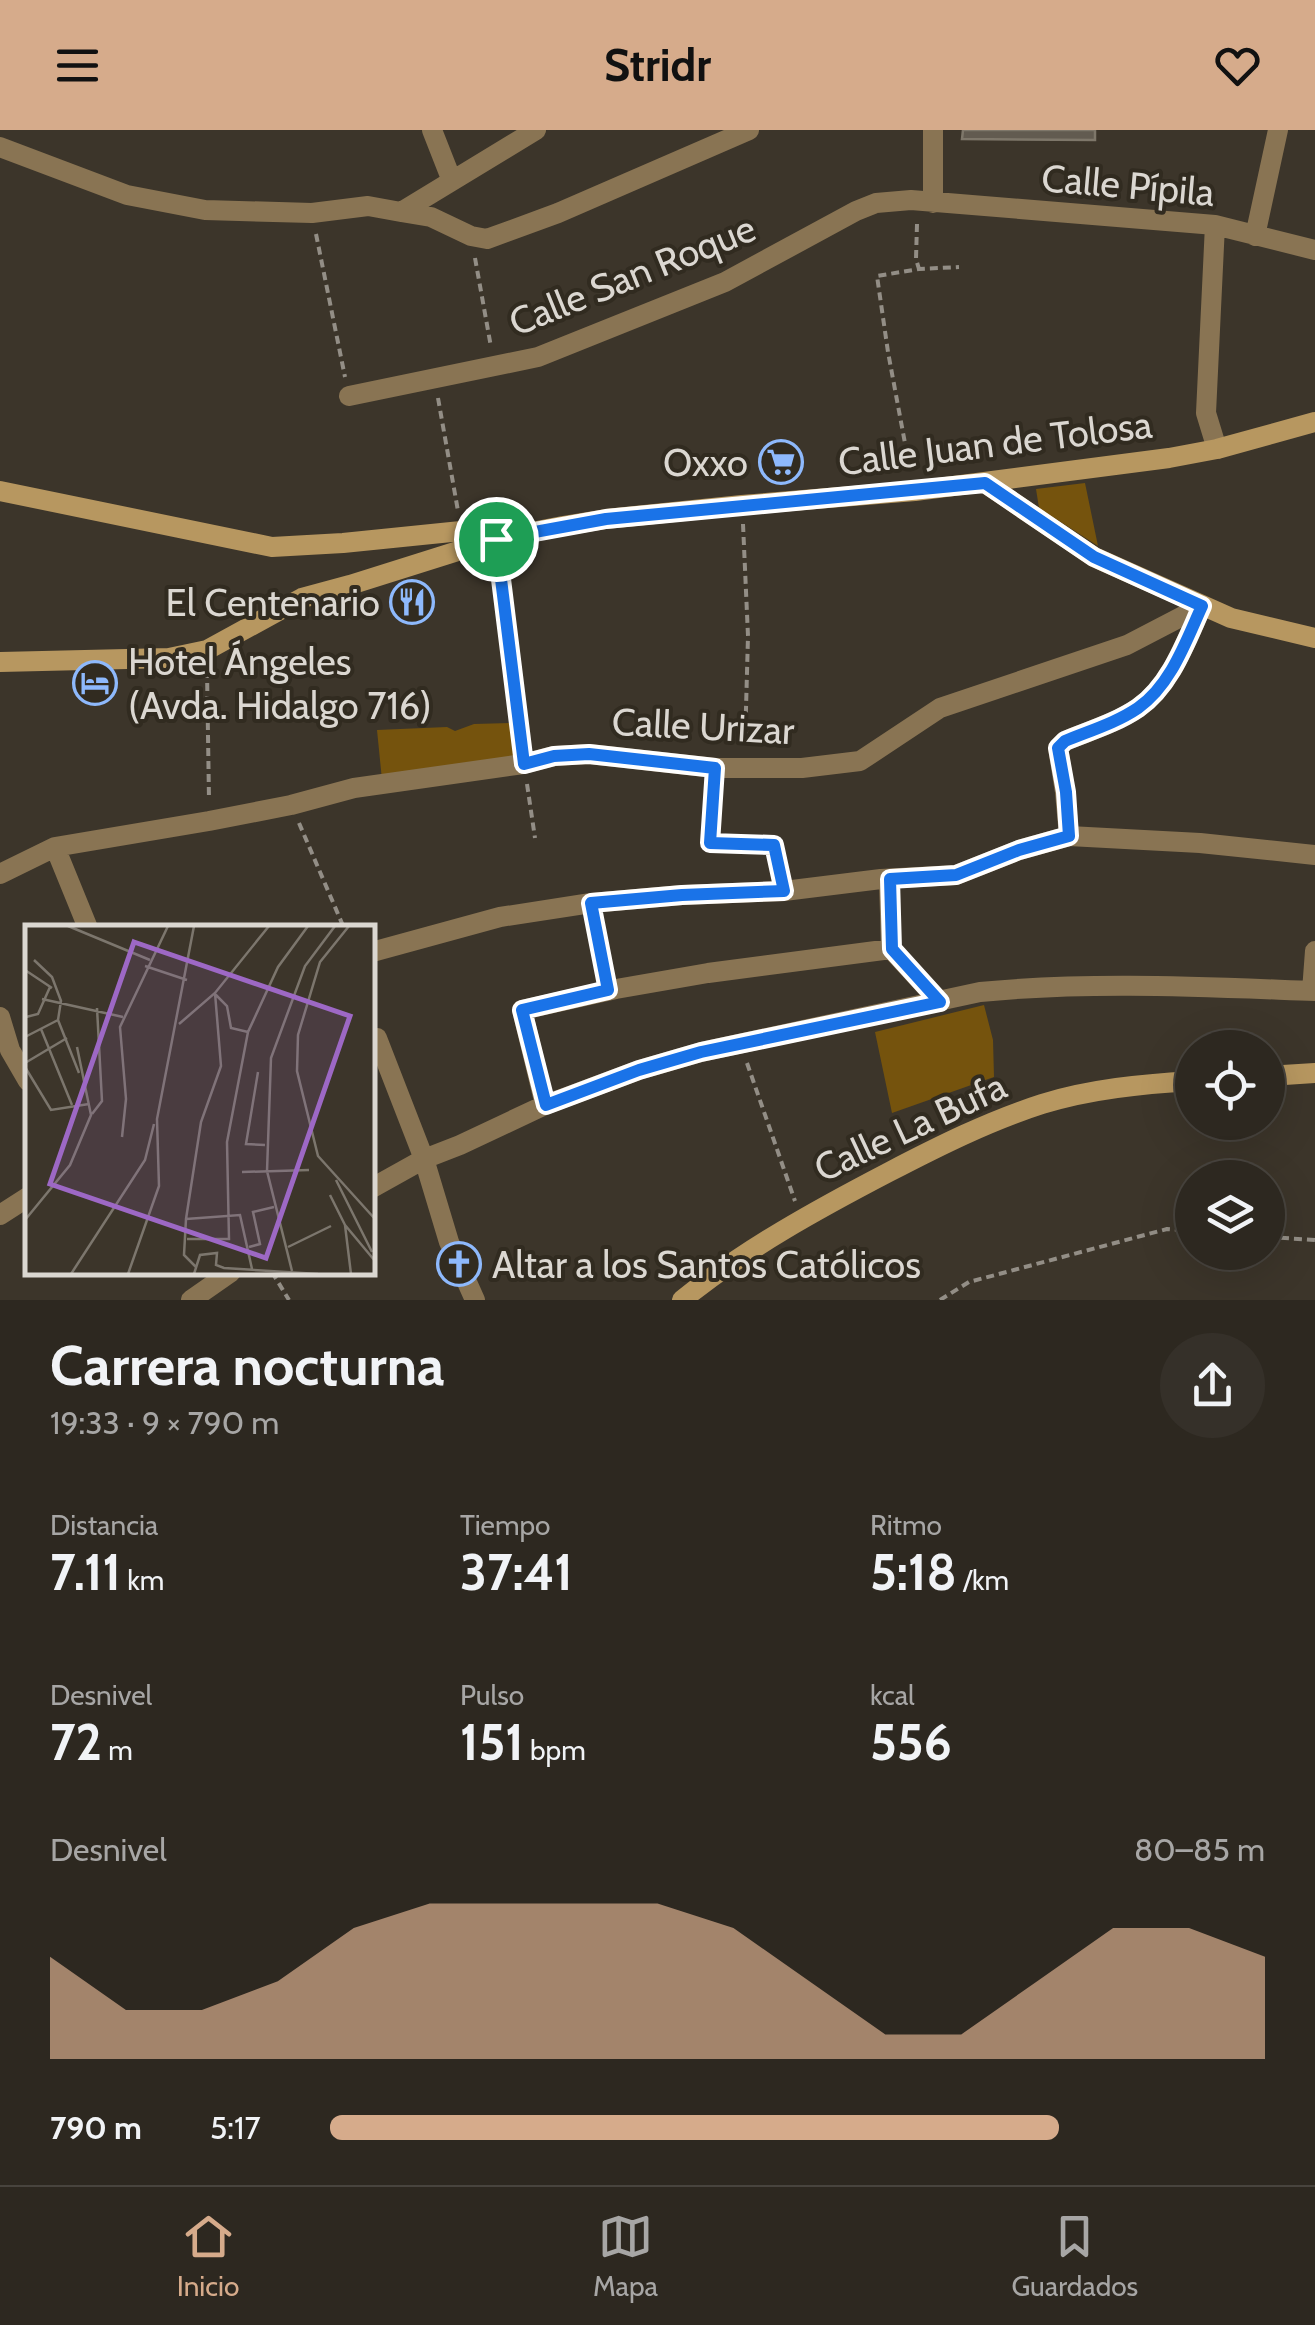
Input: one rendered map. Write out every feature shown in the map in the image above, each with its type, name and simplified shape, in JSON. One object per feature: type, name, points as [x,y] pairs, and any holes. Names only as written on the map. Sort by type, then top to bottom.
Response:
[{"type":"street","points":[[432,130],[452,181]]},
{"type":"street","points":[[401,212],[536,130]]},
{"type":"street","points":[[0,146],[127,195],[205,210],[312,213],[368,206],[431,217],[487,240],[749,130]]},
{"type":"street","points":[[925,202],[933,130]]},
{"type":"street","points":[[1255,236],[1278,130]]},
{"type":"street","name":"Calle Pípila","points":[[925,202],[1215,225],[1315,250]]},
{"type":"street","name":"Calle San Roque","points":[[349,396],[538,357],[725,282],[866,207],[876,203],[925,202]]},
{"type":"street","points":[[1215,225],[1206,413],[1216,449]]},
{"type":"street","name":"Calle Juan de Tolosa","points":[[0,662],[169,658],[206,650],[302,598],[496,539],[606,519],[985,483],[1216,449],[1315,422]]},
{"type":"street","points":[[985,483],[1094,557],[1231,618],[1315,638]]},
{"type":"street","points":[[0,491],[272,546],[460,531],[496,539]]},
{"type":"street","points":[[1069,836],[1058,748],[1065,741],[1129,713],[1158,690],[1202,606]]},
{"type":"street","name":"Calle Urizar","points":[[0,874],[55,847],[209,821],[354,788],[524,764],[554,756],[589,754],[715,768],[802,768],[860,761],[940,708],[1127,645],[1202,606]]},
{"type":"street","points":[[375,951],[500,917],[591,903],[956,875],[1019,850],[1069,836],[1200,843],[1315,856]]},
{"type":"street","points":[[55,847],[87,925]]},
{"type":"street","points":[[890,879],[892,949],[940,1002]]},
{"type":"street","points":[[546,1105],[522,1010],[708,973],[892,949]]},
{"type":"street","points":[[375,1186],[424,1159],[546,1105],[639,1070],[701,1052],[980,992],[1143,984],[1313,991],[1315,951]]},
{"type":"street","points":[[0,1016],[10,1050],[25,1077]]},
{"type":"street","points":[[377,1038],[424,1159],[448,1242],[475,1300]]},
{"type":"street","points":[[1285,1075],[1315,1073]]},
{"type":"street","name":"Calle La Bufa","points":[[682,1300],[801,1219],[961,1135],[1044,1103],[1136,1085],[1175,1082]]},
{"type":"street","points":[[0,1215],[25,1201]]},
{"type":"street","points":[[191,1300],[227,1275]]},
{"type":"path","points":[[919,268],[916,259],[925,202]]},
{"type":"path","points":[[312,213],[349,396]]},
{"type":"path","points":[[471,236],[495,366]]},
{"type":"path","points":[[907,454],[877,276],[959,266]]},
{"type":"path","points":[[435,380],[460,531]]},
{"type":"path","points":[[742,505],[748,636],[747,728],[742,768]]},
{"type":"path","points":[[496,539],[535,838]]},
{"type":"path","points":[[206,650],[209,821]]},
{"type":"path","points":[[715,768],[710,843],[774,845],[784,891]]},
{"type":"path","points":[[291,804],[343,925]]},
{"type":"path","points":[[591,903],[608,990]]},
{"type":"path","points":[[740,1045],[801,1219]]},
{"type":"path","points":[[940,1300],[969,1282],[1175,1230]]},
{"type":"path","points":[[1285,1239],[1315,1240]]},
{"type":"path","points":[[274,1275],[288,1300]]},
{"type":"shaded area","points":[[1085,483],[1098,546],[1039,508],[1036,489]]},
{"type":"shaded area","points":[[513,723],[519,767],[383,790],[377,730],[447,727],[455,731],[474,724]]},
{"type":"shaded area","points":[[984,1005],[993,1040],[994,1077],[892,1113],[875,1032]]},
{"type":"building","points":[[963,130],[1095,130],[1095,140],[962,139]]},
{"type":"place","name":"Oxxo","points":[[781,462]]},
{"type":"place","name":"El Centenario","points":[[412,602]]},
{"type":"place","name":"Hotel Ángeles (Avda. Hidalgo 716)","points":[[95,683]]},
{"type":"place","name":"Altar a los Santos Católicos","points":[[459,1264]]},
{"type":"route","points":[[985,483],[1094,557],[1202,606],[1158,690],[1118,720],[1065,741],[1058,748],[1069,836],[1019,850],[956,875],[890,879],[892,949],[940,1002],[701,1052],[639,1070],[546,1105],[522,1010],[608,990],[591,903],[784,891],[774,845],[710,843],[715,768],[589,754],[554,756],[524,764],[496,539],[606,519],[985,483]]}]
